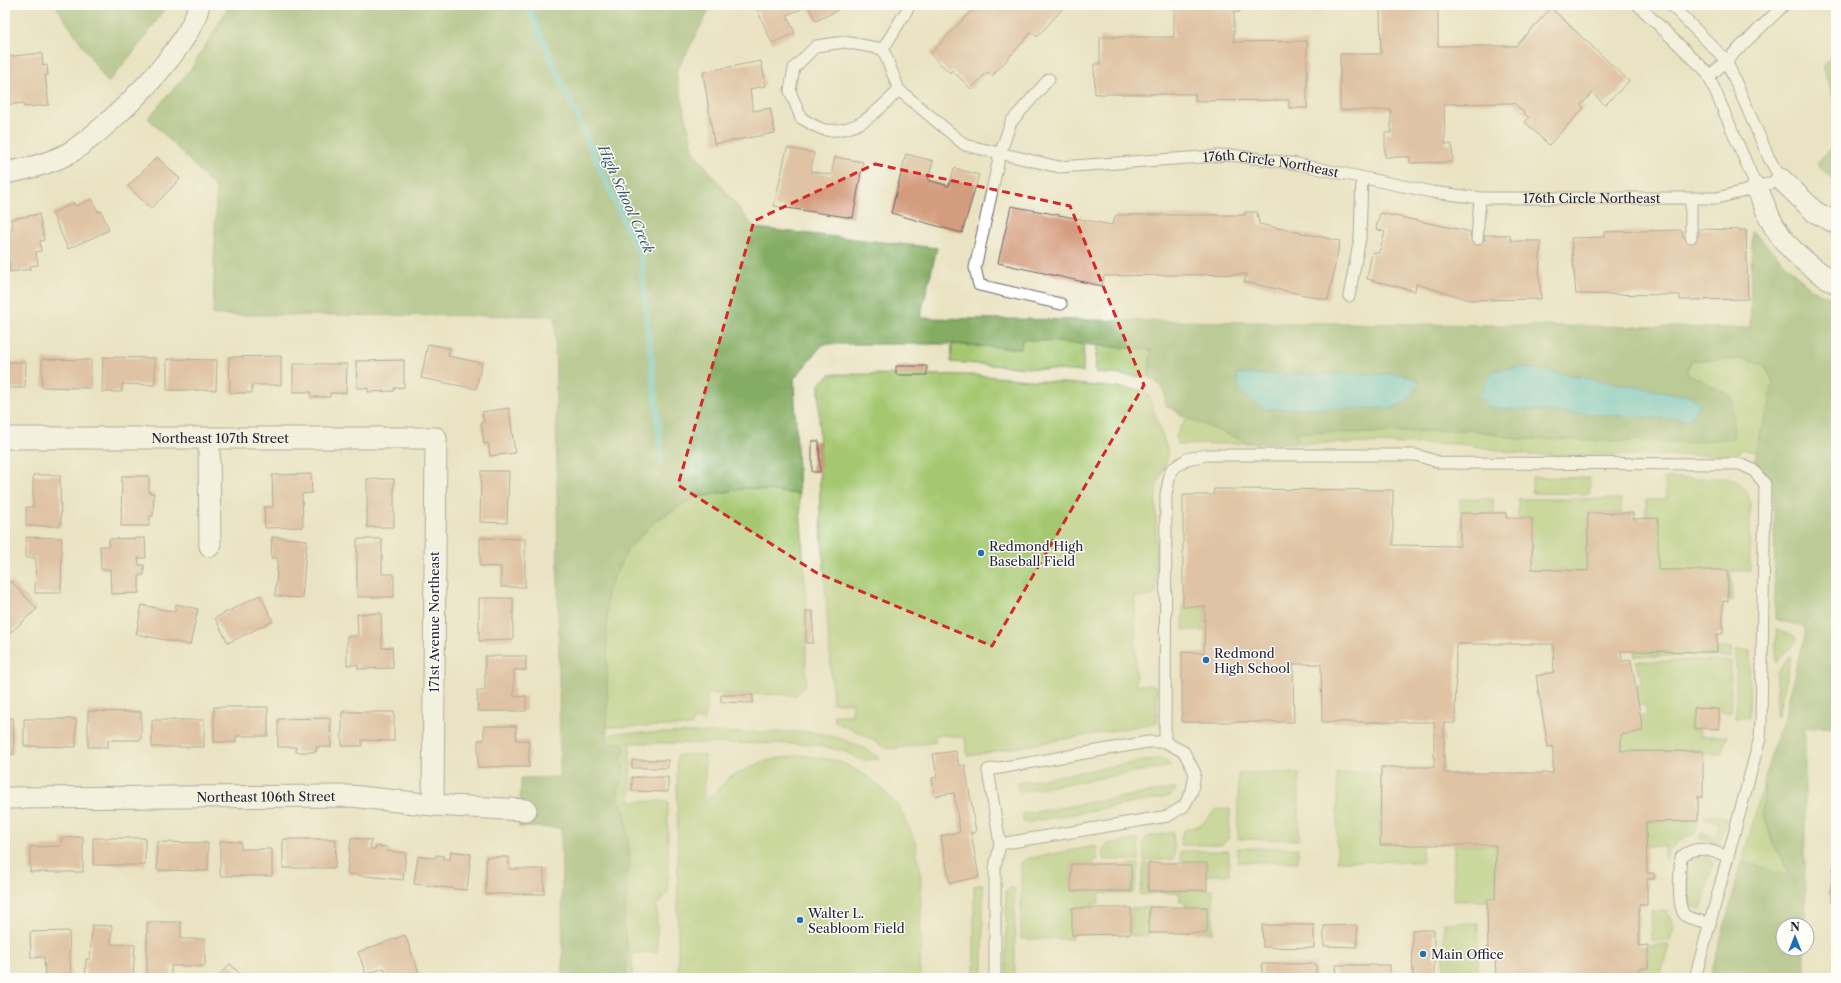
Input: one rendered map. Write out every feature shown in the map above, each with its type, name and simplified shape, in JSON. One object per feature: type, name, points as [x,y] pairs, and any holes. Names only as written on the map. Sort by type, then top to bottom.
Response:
[{"type":"street","points":[[5,173],[44,164],[73,150],[115,116],[173,54],[197,16],[199,5]]},
{"type":"street","points":[[1781,179],[1815,212],[1836,223]]},
{"type":"street","points":[[1757,188],[1774,226],[1784,239],[1807,263],[1836,283]]},
{"type":"street","name":"Northeast 107th Street","points":[[5,438],[436,438]]},
{"type":"street","name":"171st Avenue Northeast","points":[[433,805],[436,438]]},
{"type":"street","points":[[209,439],[210,546]]},
{"type":"street","name":"Northeast 106th Street","points":[[5,798],[351,796],[433,805],[526,810]]},
{"type":"lane","points":[[899,90],[874,115],[851,128],[825,130],[801,118],[790,91],[794,68],[816,46],[844,42],[884,49],[910,5]]},
{"type":"lane","points":[[1638,5],[1699,64],[1709,77],[1724,109],[1730,129],[1757,188]]},
{"type":"lane","points":[[1671,5],[1726,60],[1769,158],[1781,179]]},
{"type":"lane","points":[[1709,77],[1784,5]]},
{"type":"lane","name":"176th Circle Northeast","points":[[884,49],[899,90],[964,146],[1059,167],[1231,155],[1297,164],[1432,192],[1480,198],[1717,198],[1757,188],[1781,179]]},
{"type":"lane","points":[[1049,79],[1011,122],[1000,154],[975,268],[980,285],[1061,304]]},
{"type":"lane","points":[[1349,296],[1360,238],[1362,178]]},
{"type":"lane","points":[[1476,239],[1480,198]]},
{"type":"lane","points":[[1691,199],[1691,237]]},
{"type":"lane","points":[[1165,742],[1166,494],[1171,470],[1187,459],[1206,455],[1416,455],[1442,463],[1740,464],[1753,470],[1765,484],[1760,738],[1695,978]]},
{"type":"lane","points":[[995,978],[995,867],[1000,844],[988,770],[1148,742],[1165,742],[1184,752],[1195,773],[1192,791],[1184,806],[1168,816],[1000,844]]},
{"type":"lane","points":[[1710,923],[1686,916],[1682,912],[1680,904],[1682,857],[1691,849],[1704,849],[1728,856]]},
{"type":"highlighted area","points":[[875,164],[1070,206],[1144,385],[992,646],[817,573],[678,485],[754,221]]},
{"type":"green space","points":[[55,5],[167,5],[145,38],[108,83]]},
{"type":"green space","points":[[230,5],[712,5],[676,73],[694,152],[755,228],[937,248],[920,318],[1750,328],[1752,231],[1811,289],[1836,300],[1834,499],[1836,507],[1836,727],[1805,728],[1805,917],[1775,917],[1775,957],[1805,957],[1805,978],[1710,978],[1742,862],[1791,875],[1773,844],[1763,811],[1764,781],[1773,745],[1785,716],[1796,665],[1805,638],[1805,627],[1775,619],[1774,509],[1772,487],[1755,460],[1757,444],[1769,407],[1773,381],[1764,365],[1741,359],[1691,360],[1686,373],[1732,397],[1734,438],[1688,442],[1518,439],[1474,430],[1367,433],[1297,432],[1297,443],[1250,443],[1187,418],[1165,405],[1164,391],[1149,377],[1151,350],[1022,339],[1021,349],[952,344],[823,344],[794,379],[799,494],[747,488],[693,498],[655,521],[628,549],[607,591],[607,743],[623,743],[625,751],[621,759],[624,772],[618,790],[618,800],[625,809],[630,865],[625,877],[627,892],[623,924],[627,945],[626,978],[563,978],[561,828],[519,827],[521,778],[560,777],[555,316],[213,315],[216,188],[148,118],[192,67]]},
{"type":"green space","points":[[1836,53],[1836,105],[1822,67]]},
{"type":"green space","points":[[1836,141],[1836,183],[1817,164]]},
{"type":"green space","points":[[1022,339],[1084,344],[1083,372],[951,362],[952,344],[1021,349]]},
{"type":"green space","points":[[1097,345],[1151,350],[1149,377],[1095,373]]},
{"type":"green space","points":[[1741,359],[1764,365],[1773,382],[1773,391],[1769,408],[1759,435],[1755,452],[1742,449],[1735,455],[1529,455],[1461,444],[1297,443],[1297,432],[1367,433],[1474,430],[1518,439],[1688,442],[1733,438],[1705,382],[1686,373],[1692,360]]},
{"type":"green space","name":"Redmond High Baseball Field","points":[[831,374],[973,375],[1142,390],[1149,396],[1168,452],[1156,489],[1156,593],[1152,596],[1135,597],[1136,685],[1152,685],[1157,688],[1157,723],[968,756],[964,737],[935,735],[935,742],[892,749],[882,746],[866,736],[835,722],[834,715],[852,715],[852,703],[833,703],[820,509],[819,384]]},
{"type":"green space","points":[[1187,418],[1250,443],[1177,444],[1177,433]]},
{"type":"green space","points":[[1532,477],[1590,478],[1590,494],[1532,493]]},
{"type":"green space","points":[[1665,478],[1725,478],[1739,483],[1745,489],[1750,502],[1750,571],[1731,571],[1732,601],[1728,601],[1728,570],[1658,570],[1658,518],[1646,518],[1646,500],[1666,500]]},
{"type":"green space","points":[[747,488],[799,494],[806,597],[806,684],[796,695],[708,694],[705,721],[693,719],[692,726],[607,727],[607,683],[600,636],[607,590],[628,549],[655,521],[693,498]]},
{"type":"green space","points":[[1460,499],[1493,499],[1494,513],[1460,513]]},
{"type":"green space","points":[[1518,499],[1621,499],[1621,513],[1588,513],[1588,571],[1532,569],[1532,518],[1518,518]]},
{"type":"green space","points":[[1205,606],[1205,631],[1183,630],[1183,607]]},
{"type":"green space","points":[[1776,630],[1797,637],[1797,641],[1776,663]]},
{"type":"green space","points":[[1717,648],[1731,648],[1731,657],[1635,656],[1635,651],[1717,652]]},
{"type":"green space","points":[[1736,651],[1750,651],[1749,718],[1736,718]]},
{"type":"green space","points":[[1791,656],[1778,716],[1776,716],[1777,672]]},
{"type":"green space","points":[[1636,661],[1731,661],[1731,713],[1721,712],[1720,708],[1693,708],[1692,729],[1700,730],[1700,736],[1727,736],[1721,754],[1703,754],[1703,751],[1621,751],[1621,735],[1640,717],[1647,715],[1645,704],[1638,705],[1635,685],[1642,683],[1640,674],[1638,674]]},
{"type":"green space","points":[[811,732],[856,744],[881,759],[863,761],[843,751],[811,744],[630,743],[630,801],[668,801],[668,893],[657,905],[657,952],[632,953],[632,978],[626,978],[627,945],[623,924],[627,892],[625,877],[630,865],[625,809],[618,800],[618,790],[624,772],[621,759],[607,743],[607,737],[615,733]]},
{"type":"green space","points":[[677,755],[705,755],[705,802],[730,777],[764,761],[801,755],[839,761],[872,779],[898,806],[915,840],[921,877],[920,978],[678,978]]},
{"type":"green space","points":[[1160,758],[1166,760],[1171,766],[1019,792],[1017,783]]},
{"type":"green space","points":[[1238,773],[1299,773],[1299,840],[1238,839]]},
{"type":"green space","points":[[1337,773],[1381,773],[1422,845],[1423,862],[1337,861]]},
{"type":"green space","points":[[1764,781],[1763,811],[1773,844],[1791,876],[1742,862]]},
{"type":"green space","points":[[1176,788],[1174,793],[1168,797],[1024,823],[1022,814]]},
{"type":"green space","points":[[1230,808],[1229,838],[1222,845],[1180,845],[1184,830],[1202,824],[1215,810]]},
{"type":"green space","points":[[1711,814],[1726,818],[1720,841],[1716,843],[1700,839],[1701,833],[1716,837],[1719,822],[1704,818]]},
{"type":"green space","points":[[1698,821],[1695,834],[1685,837],[1677,842],[1665,859],[1665,846],[1646,847],[1646,822]]},
{"type":"green space","points":[[1173,832],[1175,856],[1172,860],[1144,860],[1143,842],[1147,837]]},
{"type":"green space","points":[[1138,839],[1139,860],[1103,860],[1103,849],[1108,844]]},
{"type":"green space","points":[[1454,845],[1496,845],[1495,901],[1453,901]]},
{"type":"green space","points":[[1096,846],[1098,860],[1093,860],[1093,864],[1071,864],[1072,891],[1131,891],[1131,864],[1139,864],[1134,891],[1132,894],[1099,894],[1099,903],[1093,903],[1094,908],[1072,908],[1072,939],[1021,939],[1021,862],[1030,858]]},
{"type":"green space","points":[[1238,848],[1298,848],[1298,862],[1238,862]]},
{"type":"green space","points":[[1180,851],[1229,851],[1229,875],[1207,875],[1207,863],[1185,863],[1185,860],[1180,859]]},
{"type":"green space","points":[[1700,857],[1711,860],[1713,863],[1702,907],[1699,910],[1689,905],[1688,875],[1694,859]]},
{"type":"green space","points":[[1144,863],[1148,863],[1148,891],[1213,890],[1213,933],[1207,933],[1207,907],[1186,907],[1185,903],[1180,902],[1180,893],[1155,893],[1140,895]]},
{"type":"green space","points":[[983,884],[983,978],[974,978],[974,886]]},
{"type":"green space","points":[[1010,888],[1015,888],[1015,978],[1006,978],[1006,891]]},
{"type":"green space","points":[[1149,907],[1149,935],[1131,936],[1131,908]]},
{"type":"green space","points":[[1651,911],[1667,911],[1675,924],[1670,941],[1652,941]]},
{"type":"green space","points":[[1444,923],[1478,923],[1478,978],[1444,978]]},
{"type":"green space","points":[[1648,945],[1669,945],[1660,978],[1640,978],[1639,968],[1648,968]]},
{"type":"water","points":[[1523,367],[1688,396],[1701,403],[1689,420],[1490,408],[1478,396],[1493,371]]},
{"type":"water","points":[[1236,374],[1404,374],[1420,383],[1406,402],[1393,408],[1264,409],[1240,392]]},
{"type":"building","points":[[755,5],[836,5],[838,10],[816,21],[808,6],[787,15],[795,33],[772,43]]},
{"type":"building","points":[[977,5],[1066,5],[1037,37],[1032,32],[992,76],[987,72],[971,89],[952,70],[950,73],[930,54]]},
{"type":"building","points":[[1174,5],[1240,5],[1240,12],[1234,12],[1234,42],[1307,41],[1307,108],[1289,108],[1289,100],[1195,101],[1195,94],[1095,94],[1094,64],[1100,64],[1100,37],[1174,37]]},
{"type":"building","points":[[1380,5],[1438,5],[1438,46],[1516,46],[1551,8],[1629,81],[1605,105],[1592,93],[1581,105],[1584,108],[1549,145],[1525,122],[1529,118],[1514,103],[1444,104],[1445,144],[1452,144],[1453,162],[1410,163],[1410,157],[1385,157],[1385,133],[1391,133],[1391,110],[1340,110],[1340,54],[1381,54]]},
{"type":"building","points":[[42,53],[43,66],[47,65],[48,75],[45,75],[49,105],[24,107],[24,103],[5,105],[5,57]]},
{"type":"building","points":[[761,61],[766,86],[750,89],[753,111],[770,108],[775,133],[714,144],[703,72]]},
{"type":"building","points":[[787,148],[814,153],[811,171],[831,175],[835,157],[863,162],[853,218],[774,206]]},
{"type":"building","points":[[906,154],[933,161],[928,180],[949,186],[954,168],[979,175],[962,233],[891,213]]},
{"type":"building","points":[[157,157],[180,179],[151,209],[128,186]]},
{"type":"building","points":[[92,199],[98,212],[101,211],[109,230],[68,249],[52,213],[74,203],[76,206]]},
{"type":"building","points":[[1011,206],[1112,225],[1116,215],[1245,215],[1245,212],[1257,212],[1259,224],[1340,241],[1328,300],[1244,282],[1247,274],[1104,276],[1102,286],[998,263]]},
{"type":"building","points":[[1380,213],[1467,231],[1470,232],[1470,237],[1484,241],[1485,235],[1510,235],[1511,241],[1541,241],[1539,271],[1541,299],[1470,300],[1416,284],[1415,291],[1367,279],[1372,252],[1379,253],[1385,232],[1376,229]]},
{"type":"building","points":[[39,214],[44,240],[40,241],[41,251],[36,252],[38,265],[30,266],[31,269],[10,272],[9,262],[5,262],[5,235],[7,234],[7,229],[13,229],[11,219]]},
{"type":"building","points":[[1699,229],[1746,230],[1748,299],[1680,300],[1680,295],[1576,294],[1571,238],[1604,237],[1604,232],[1682,230],[1683,237],[1699,236]]},
{"type":"building","points":[[428,344],[450,348],[448,356],[482,363],[476,389],[421,378]]},
{"type":"building","points":[[281,356],[281,385],[252,385],[252,393],[230,393],[229,357]]},
{"type":"building","points":[[103,357],[155,358],[155,385],[122,384],[122,392],[102,392]]},
{"type":"building","points":[[42,359],[91,360],[91,388],[42,387]]},
{"type":"building","points":[[167,359],[217,360],[216,390],[167,390]]},
{"type":"building","points":[[404,360],[404,387],[394,388],[394,391],[368,392],[368,388],[357,388],[356,361]]},
{"type":"building","points":[[5,362],[26,362],[25,388],[5,388]]},
{"type":"building","points":[[293,364],[347,364],[346,393],[330,393],[330,397],[311,397],[311,392],[293,392]]},
{"type":"building","points":[[896,366],[927,366],[927,375],[896,375]]},
{"type":"building","points":[[509,408],[515,453],[490,456],[488,443],[484,444],[481,422],[484,422],[482,412]]},
{"type":"building","points":[[812,441],[819,441],[820,472],[812,472]]},
{"type":"building","points":[[481,471],[509,471],[507,523],[480,522]]},
{"type":"building","points":[[311,474],[312,493],[302,494],[303,527],[265,528],[264,507],[273,507],[272,475]]},
{"type":"building","points":[[33,475],[60,475],[61,526],[26,526],[26,507],[33,507]]},
{"type":"building","points":[[122,476],[149,476],[149,493],[154,493],[153,516],[150,516],[149,526],[121,526]]},
{"type":"building","points":[[367,479],[394,479],[394,527],[367,527]]},
{"type":"building","points":[[1214,489],[1393,490],[1393,545],[1460,546],[1460,513],[1506,513],[1506,518],[1532,518],[1532,569],[1588,571],[1588,513],[1633,513],[1633,519],[1658,518],[1658,570],[1728,570],[1728,601],[1723,601],[1723,634],[1717,634],[1717,652],[1621,651],[1622,661],[1631,660],[1643,731],[1621,735],[1621,751],[1703,751],[1703,797],[1698,797],[1698,821],[1646,822],[1647,873],[1654,873],[1654,879],[1647,879],[1647,905],[1639,905],[1639,946],[1648,945],[1648,968],[1639,968],[1640,978],[1496,978],[1495,954],[1488,954],[1487,899],[1495,899],[1496,845],[1380,845],[1381,767],[1434,767],[1434,722],[1322,722],[1321,664],[1293,664],[1294,722],[1182,722],[1182,652],[1204,653],[1205,606],[1183,607],[1183,495],[1213,495]],"holes":[[[1456,644],[1553,644],[1554,672],[1536,676],[1548,747],[1553,746],[1553,773],[1444,773],[1444,723],[1455,723]]]},
{"type":"building","points":[[26,537],[62,538],[61,593],[35,593],[36,558],[26,558]]},
{"type":"building","points":[[272,537],[307,540],[302,598],[275,596],[278,558],[271,558]]},
{"type":"building","points":[[145,538],[146,558],[138,558],[139,565],[144,565],[144,575],[139,575],[139,593],[111,594],[110,569],[101,570],[100,546],[109,546],[109,539]]},
{"type":"building","points":[[480,538],[525,539],[525,587],[501,587],[501,567],[480,566]]},
{"type":"building","points":[[357,539],[382,539],[382,574],[394,574],[394,597],[357,597]]},
{"type":"building","points":[[11,581],[37,609],[5,637],[5,586]]},
{"type":"building","points":[[260,595],[273,621],[228,643],[215,618]]},
{"type":"building","points":[[479,598],[513,598],[513,640],[479,641]]},
{"type":"building","points":[[176,604],[198,609],[190,645],[136,634],[142,605],[175,612]]},
{"type":"building","points":[[806,611],[813,611],[813,643],[806,643]]},
{"type":"building","points":[[381,613],[382,648],[392,647],[393,668],[358,669],[358,665],[347,665],[347,636],[358,636],[357,614]]},
{"type":"building","points":[[485,656],[526,656],[526,670],[514,670],[514,697],[526,696],[526,711],[478,711],[477,691],[485,691]]},
{"type":"building","points":[[721,695],[753,695],[753,703],[721,702]]},
{"type":"building","points":[[214,707],[268,707],[268,736],[236,736],[236,742],[214,742]]},
{"type":"building","points":[[1694,708],[1719,709],[1719,729],[1694,728]]},
{"type":"building","points":[[88,711],[141,712],[141,740],[108,740],[108,747],[88,747]]},
{"type":"building","points":[[342,712],[394,712],[394,741],[362,740],[362,746],[342,746]]},
{"type":"building","points":[[5,718],[13,718],[14,754],[5,755]]},
{"type":"building","points":[[330,718],[331,747],[316,747],[316,752],[296,752],[296,747],[278,747],[278,719]]},
{"type":"building","points":[[24,719],[76,719],[76,747],[24,746]]},
{"type":"building","points":[[152,720],[204,720],[204,747],[152,747]]},
{"type":"building","points":[[484,726],[516,726],[516,740],[529,740],[529,767],[478,767],[478,740],[484,740]]},
{"type":"building","points":[[956,751],[959,766],[965,765],[976,832],[971,833],[979,877],[950,883],[941,836],[960,832],[954,793],[935,796],[932,778],[937,777],[933,754]]},
{"type":"building","points":[[632,760],[668,760],[668,768],[632,768]]},
{"type":"building","points":[[632,777],[668,777],[668,792],[632,791]]},
{"type":"building","points":[[83,837],[83,872],[30,872],[30,847],[61,846],[61,838]]},
{"type":"building","points":[[93,838],[145,838],[145,865],[93,865]]},
{"type":"building","points":[[351,838],[371,840],[370,849],[375,849],[376,846],[387,847],[386,851],[406,853],[403,880],[347,874]]},
{"type":"building","points":[[283,839],[336,839],[335,868],[283,868]]},
{"type":"building","points":[[220,841],[241,842],[241,849],[272,849],[272,876],[220,876]]},
{"type":"building","points":[[157,842],[208,843],[208,871],[157,870]]},
{"type":"building","points":[[451,851],[471,854],[467,890],[414,884],[418,856],[435,858],[436,855],[444,856],[443,859],[450,859]]},
{"type":"building","points":[[486,857],[509,857],[509,869],[544,869],[544,894],[486,894]]},
{"type":"building","points":[[1148,863],[1207,863],[1207,890],[1148,891]]},
{"type":"building","points":[[1071,864],[1131,864],[1131,891],[1071,891]]},
{"type":"building","points":[[1833,868],[1836,868],[1836,902],[1832,902],[1832,894],[1830,893]]},
{"type":"building","points":[[1149,907],[1207,907],[1207,933],[1149,933]]},
{"type":"building","points":[[1072,908],[1131,908],[1131,934],[1072,935]]},
{"type":"building","points":[[147,922],[181,922],[181,939],[205,939],[205,966],[171,966],[171,978],[147,978]]},
{"type":"building","points":[[92,925],[112,926],[111,944],[135,945],[133,978],[85,978],[86,959],[90,959]]},
{"type":"building","points":[[1262,925],[1314,925],[1314,948],[1263,947]]},
{"type":"building","points":[[1357,925],[1357,947],[1324,946],[1324,926]]},
{"type":"building","name":"Main Office","points":[[1412,930],[1434,930],[1434,978],[1413,978]]},
{"type":"building","points":[[69,931],[71,978],[45,978],[44,957],[31,958],[30,932]]},
{"type":"building","points":[[405,935],[421,978],[388,978],[384,968],[366,974],[358,952]]},
{"type":"building","points":[[230,964],[244,978],[216,978]]},
{"type":"building","points":[[1262,964],[1316,964],[1316,978],[1262,978]]},
{"type":"building","points":[[1335,965],[1390,965],[1390,978],[1336,978]]},
{"type":"waterway","name":"High School Creek","points":[[527,5],[641,259],[662,462]]},
{"type":"place","name":"Redmond High Baseball Field","points":[[981,553]]},
{"type":"place","name":"Redmond High School","points":[[1206,660]]},
{"type":"place","name":"Walter L. Seabloom Field","points":[[800,920]]},
{"type":"place","name":"Main Office","points":[[1423,954]]}]
